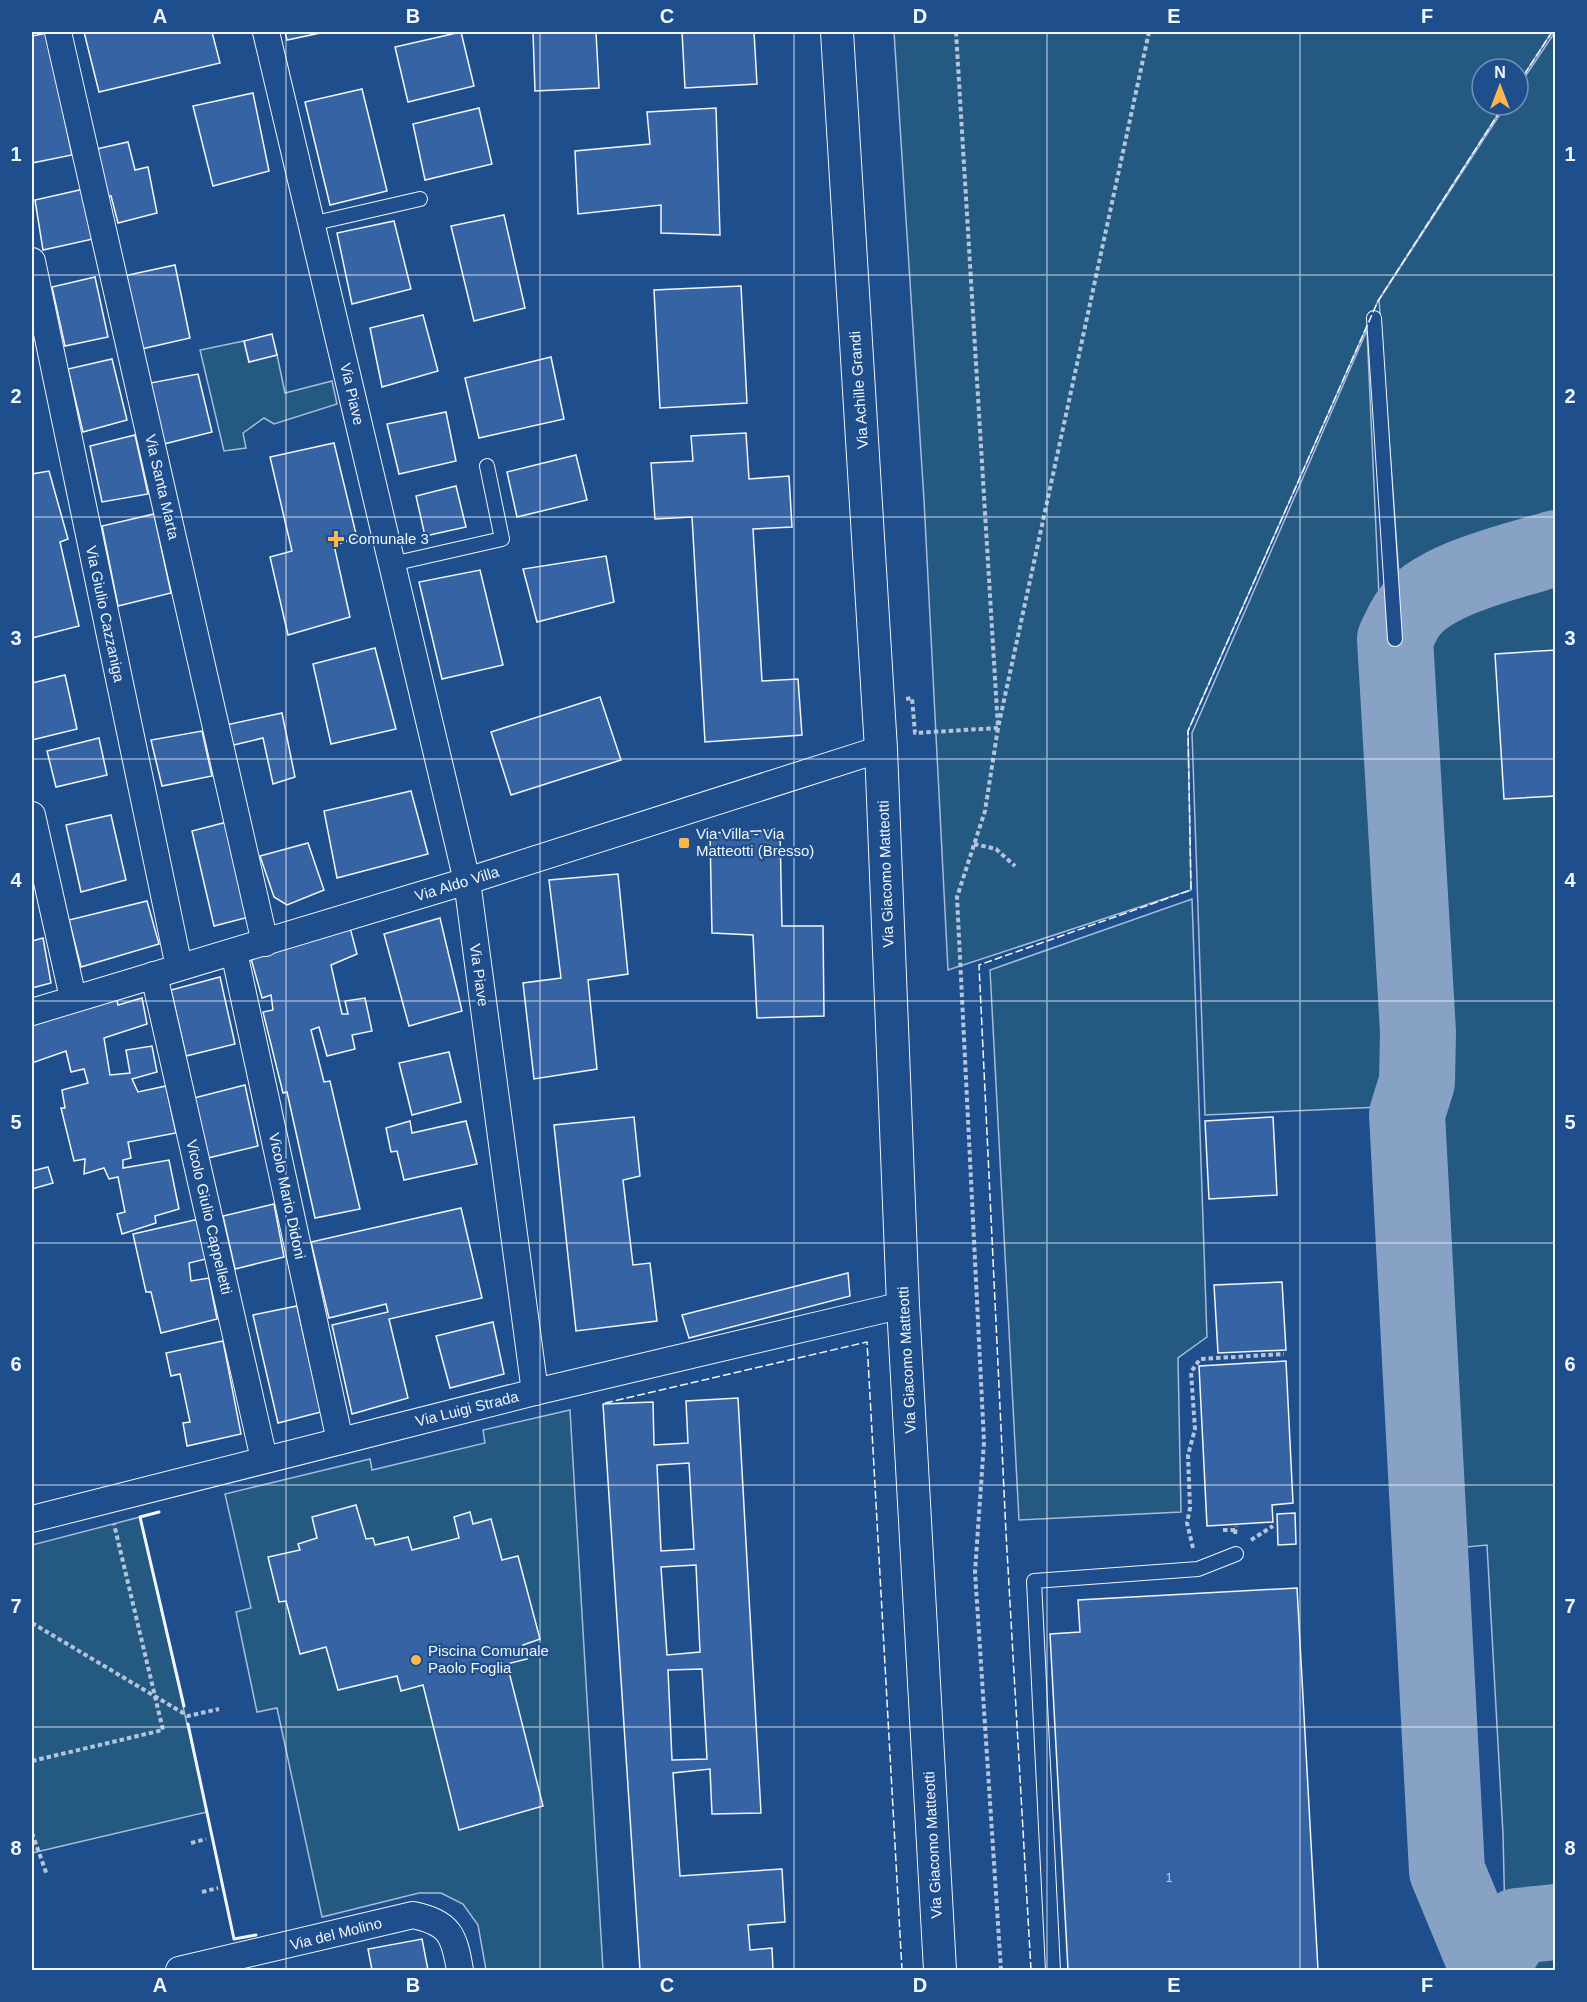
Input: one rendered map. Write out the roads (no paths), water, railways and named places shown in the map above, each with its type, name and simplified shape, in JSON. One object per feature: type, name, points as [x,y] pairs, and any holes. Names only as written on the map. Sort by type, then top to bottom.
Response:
[{"type":"street","name":"Via Santa Marta","points":[[58,32],[265,943]]},
{"type":"street","name":"Via Piave","points":[[266,32],[467,881],[535,1392]]},
{"type":"street","name":"Via Achille Grandi","points":[[837,32],[880,749]]},
{"type":"street","name":"Via Giulio Cazzaniga","points":[[32,261],[179,967]]},
{"type":"street","name":"Via Aldo Villa","points":[[32,1012],[467,881],[880,749]]},
{"type":"street","name":"Via Giacomo Matteotti","points":[[880,749],[903,1305],[940,1971]]},
{"type":"street","points":[[32,815],[73,998]]},
{"type":"street","name":"Vicolo Mario Didoni","points":[[234,952],[340,1441]]},
{"type":"street","name":"Vicolo Giulio Cappelletti","points":[[154,975],[264,1459]]},
{"type":"street","name":"Via Luigi Strada","points":[[32,1519],[535,1392],[903,1305]]},
{"type":"street","name":"Via del Molino","points":[[179,1971],[271,1940],[413,1915],[435,1919],[452,1934],[460,1971]]},
{"type":"lane","points":[[311,224],[420,199]]},
{"type":"lane","points":[[1374,318],[1395,639]]},
{"type":"lane","points":[[392,564],[502,539],[487,466]]},
{"type":"lane","points":[[1053,1971],[1034,1581],[1198,1569],[1236,1554]]},
{"type":"place","name":"Comunale 3","points":[[336,539]]},
{"type":"place","name":"Via Villa - Via Matteotti (Bresso)","points":[[684,843]]},
{"type":"place","name":"Piscina Comunale Paolo Foglia","points":[[416,1660]]}]
